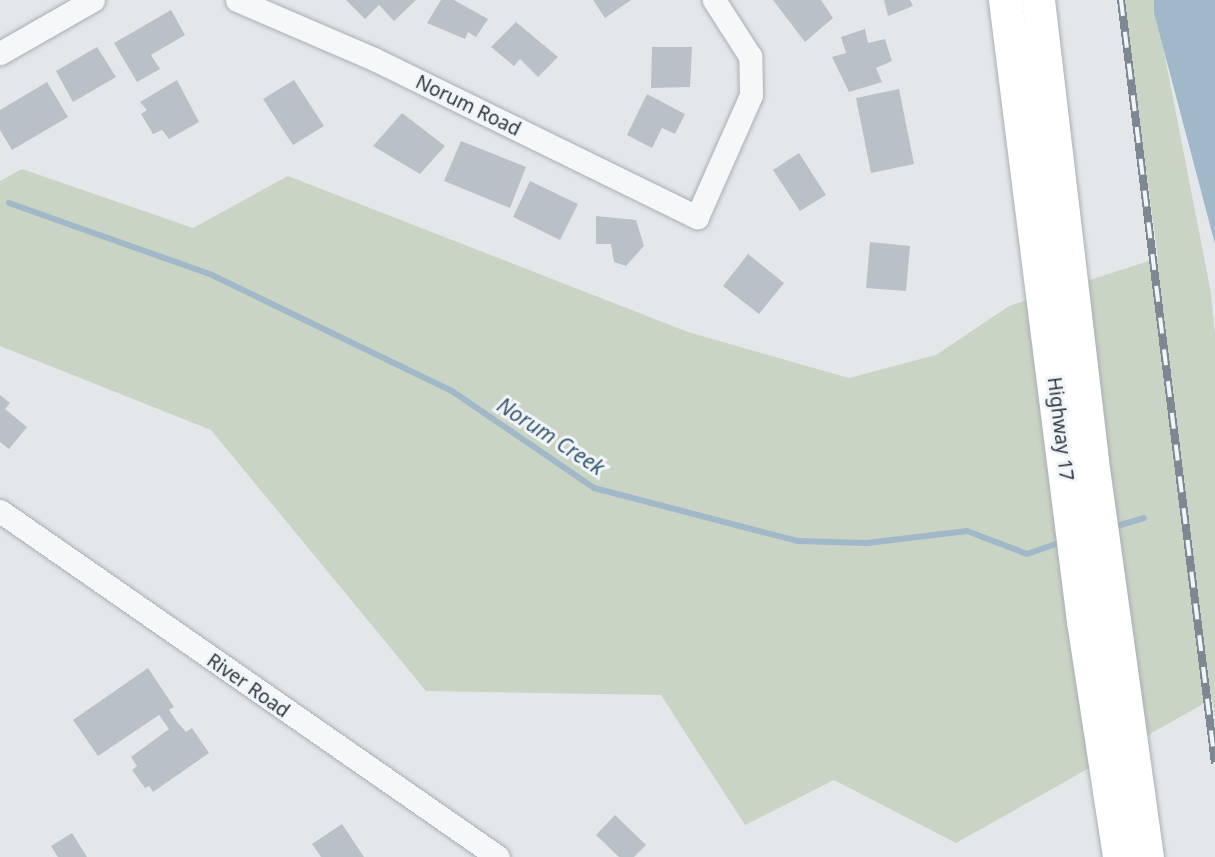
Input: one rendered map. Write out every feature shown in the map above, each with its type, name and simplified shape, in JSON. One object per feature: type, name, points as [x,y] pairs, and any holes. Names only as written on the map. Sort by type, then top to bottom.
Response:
[{"type":"highway","name":"Highway 17","points":[[1005,0],[1078,463],[1098,619],[1119,857]]},
{"type":"highway","name":"Highway 17","points":[[1038,0],[1078,463]]},
{"type":"highway","name":"Highway 17","points":[[1098,619],[1147,857]]},
{"type":"street","points":[[0,53],[93,0]]},
{"type":"street","name":"Norum Road","points":[[237,0],[374,59],[697,216],[751,95],[750,56],[714,0]]},
{"type":"street","name":"River Road","points":[[0,512],[498,857]]},
{"type":"green space","points":[[1123,0],[1154,0],[1211,293],[1215,336],[1215,717],[1212,699],[956,843],[834,780],[745,825],[661,695],[426,691],[211,430],[0,346],[0,181],[22,169],[193,228],[288,176],[688,332],[849,378],[936,355],[1009,306],[1158,258]]},
{"type":"water","points":[[1154,0],[1215,0],[1215,244],[1154,13]]},
{"type":"building","points":[[346,0],[416,0],[394,21],[379,5],[365,19]]},
{"type":"building","points":[[441,0],[454,0],[488,19],[476,37],[468,32],[465,39],[427,23]]},
{"type":"building","points":[[593,0],[631,0],[605,18]]},
{"type":"building","points":[[773,0],[821,0],[833,18],[805,42]]},
{"type":"building","points":[[884,0],[910,0],[913,6],[888,16]]},
{"type":"building","points":[[171,10],[185,35],[151,55],[160,69],[137,82],[114,43]]},
{"type":"building","points":[[516,22],[558,57],[538,77],[520,59],[514,66],[491,47]]},
{"type":"building","points":[[865,29],[868,43],[885,39],[892,61],[876,68],[882,82],[849,92],[832,57],[846,53],[841,37]]},
{"type":"building","points":[[97,47],[116,77],[73,102],[56,71]]},
{"type":"building","points":[[652,47],[692,47],[690,87],[651,88]]},
{"type":"building","points":[[177,80],[199,122],[169,139],[162,130],[153,134],[141,114],[147,110],[140,102]]},
{"type":"building","points":[[294,80],[324,126],[293,145],[263,99]]},
{"type":"building","points":[[47,82],[68,117],[12,150],[0,130],[0,110]]},
{"type":"building","points":[[899,89],[914,164],[871,173],[856,98]]},
{"type":"building","points":[[647,94],[685,114],[675,134],[662,128],[652,148],[627,135]]},
{"type":"building","points":[[402,113],[445,146],[420,174],[373,146]]},
{"type":"building","points":[[461,141],[526,167],[510,208],[444,181]]},
{"type":"building","points":[[799,153],[826,195],[800,211],[773,170]]},
{"type":"building","points":[[530,181],[578,204],[560,240],[513,217]]},
{"type":"building","points":[[596,216],[636,220],[644,246],[626,266],[614,262],[611,244],[596,244]]},
{"type":"building","points":[[870,242],[910,246],[906,291],[866,288]]},
{"type":"building","points":[[748,254],[784,283],[759,314],[723,286]]},
{"type":"building","points":[[0,395],[10,403],[5,409],[27,427],[9,449],[0,442]]},
{"type":"building","points":[[148,668],[174,707],[169,710],[178,723],[186,732],[192,728],[209,753],[153,792],[149,786],[145,788],[132,770],[137,766],[131,757],[169,729],[159,715],[98,756],[73,720]]},
{"type":"building","points":[[615,815],[646,845],[634,857],[619,857],[596,835]]},
{"type":"building","points":[[342,824],[364,857],[321,857],[312,844]]},
{"type":"building","points":[[72,833],[87,857],[58,857],[51,846]]},
{"type":"waterway","name":"Norum Creek","points":[[9,203],[212,275],[452,391],[594,488],[798,541],[867,543],[967,531],[1027,554],[1062,542]]},
{"type":"waterway","name":"Norum Creek","points":[[1113,527],[1144,518]]},
{"type":"railway","points":[[1121,0],[1215,763]]}]
